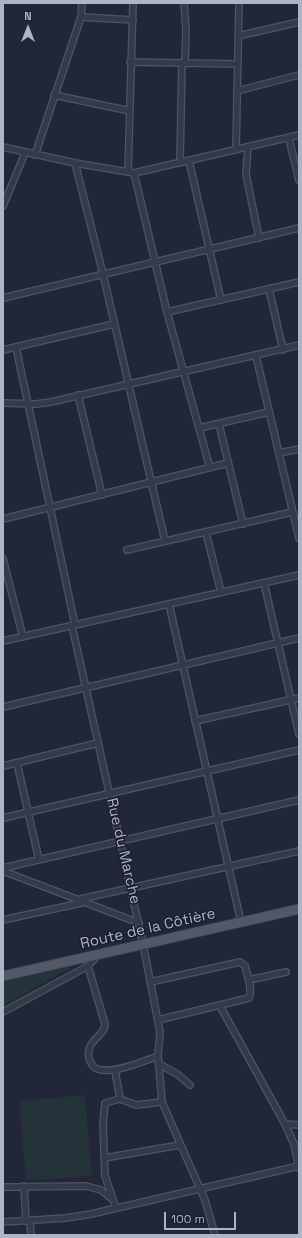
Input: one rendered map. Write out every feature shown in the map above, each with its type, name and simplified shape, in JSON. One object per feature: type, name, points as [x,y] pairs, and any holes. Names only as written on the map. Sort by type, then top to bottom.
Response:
[{"type":"main road","name":"Route de la Côtière","points":[[3,976],[299,909]]},
{"type":"street","points":[[35,154],[81,17],[82,3]]},
{"type":"street","points":[[133,3],[130,62],[131,172],[167,312],[210,468]]},
{"type":"street","points":[[180,163],[186,29],[184,3]]},
{"type":"street","points":[[236,150],[239,3]]},
{"type":"street","points":[[81,17],[133,20]]},
{"type":"street","points":[[238,36],[299,22]]},
{"type":"street","points":[[130,62],[237,64]]},
{"type":"street","points":[[237,92],[299,75]]},
{"type":"street","points":[[54,95],[130,110]]},
{"type":"street","points":[[3,147],[76,163],[131,172],[180,163],[289,139],[299,135]]},
{"type":"street","points":[[289,139],[299,180]]},
{"type":"street","points":[[248,148],[246,174],[259,238]]},
{"type":"street","points":[[3,206],[25,153]]},
{"type":"street","points":[[189,161],[221,300]]},
{"type":"street","points":[[76,163],[104,274],[127,383],[165,541]]},
{"type":"street","points":[[3,298],[299,228]]},
{"type":"street","points":[[167,312],[299,282]]},
{"type":"street","points":[[269,289],[283,350]]},
{"type":"street","points":[[3,350],[114,324]]},
{"type":"street","points":[[3,402],[28,404],[51,402],[127,383],[184,372],[283,350],[299,345]]},
{"type":"street","name":"Rue du Marche","points":[[16,347],[86,688],[139,923],[158,1020],[160,1041],[158,1056],[162,1102],[201,1189],[215,1235]]},
{"type":"street","points":[[256,356],[299,538]]},
{"type":"street","points":[[78,395],[102,495]]},
{"type":"street","points":[[200,428],[269,412]]},
{"type":"street","points":[[219,424],[243,524]]},
{"type":"street","points":[[279,453],[299,449]]},
{"type":"street","points":[[3,519],[228,463]]},
{"type":"street","points":[[127,550],[292,512]]},
{"type":"street","points":[[206,533],[222,592]]},
{"type":"street","points":[[3,559],[23,637]]},
{"type":"street","points":[[4,643],[74,625],[299,575]]},
{"type":"street","points":[[264,583],[299,734]]},
{"type":"street","points":[[169,604],[241,922]]},
{"type":"street","points":[[3,707],[299,638]]},
{"type":"street","points":[[196,721],[299,698]]},
{"type":"street","points":[[3,766],[98,743]]},
{"type":"street","points":[[3,818],[299,750]]},
{"type":"street","points":[[17,763],[39,860]]},
{"type":"street","points":[[3,869],[299,800]]},
{"type":"street","points":[[76,900],[299,852]]},
{"type":"street","points":[[3,869],[76,900],[139,923]]},
{"type":"street","points":[[3,920],[82,902]]},
{"type":"street","points":[[3,1012],[88,966],[99,954]]},
{"type":"street","points":[[150,982],[240,962],[245,966],[249,980],[249,998],[158,1020]]},
{"type":"street","points":[[88,966],[105,1028],[92,1042],[88,1054],[90,1061],[96,1068],[115,1070],[158,1056]]},
{"type":"street","points":[[249,980],[286,972]]},
{"type":"street","points":[[3,1222],[66,1218],[299,1167],[294,1144],[285,1124],[220,1006]]},
{"type":"street","points":[[159,1064],[177,1074],[190,1085]]},
{"type":"street","points":[[115,1070],[120,1099]]},
{"type":"street","points":[[116,1208],[106,1181],[104,1158],[105,1103],[120,1099],[136,1105],[162,1102]]},
{"type":"street","points":[[285,1124],[299,1125]]},
{"type":"street","points":[[104,1158],[180,1144]]},
{"type":"street","points":[[24,1186],[31,1235]]},
{"type":"street","points":[[3,1187],[86,1186],[101,1190],[114,1201]]},
{"type":"shaded area","points":[[81,962],[3,1006],[3,981]]},
{"type":"shaded area","points":[[85,1095],[92,1176],[26,1180],[19,1101]]}]
